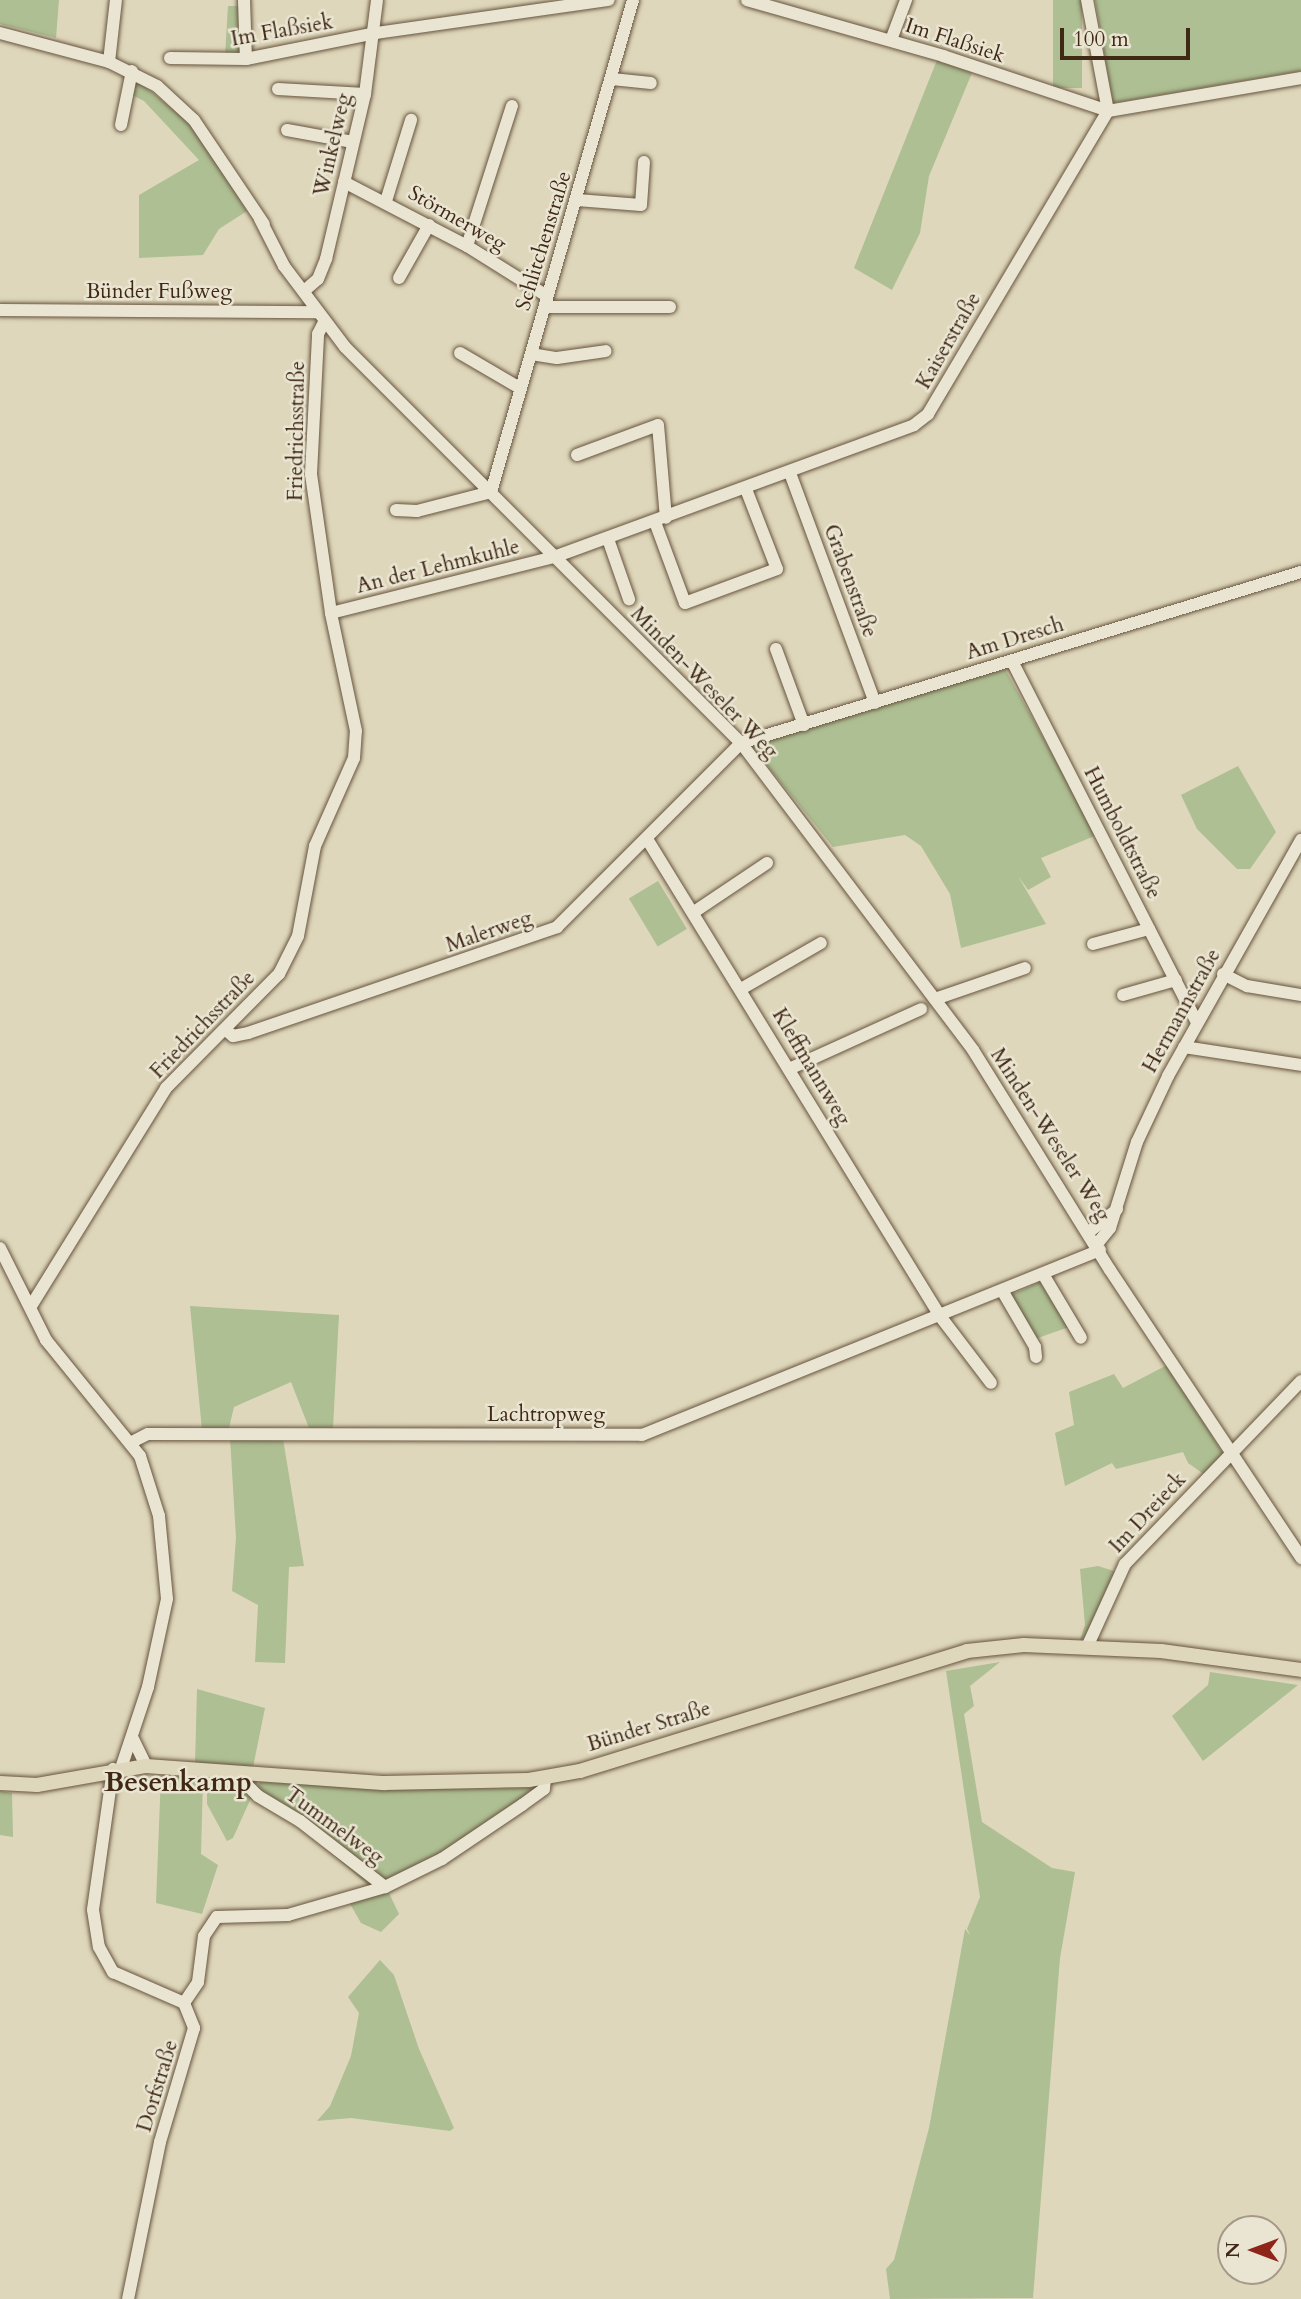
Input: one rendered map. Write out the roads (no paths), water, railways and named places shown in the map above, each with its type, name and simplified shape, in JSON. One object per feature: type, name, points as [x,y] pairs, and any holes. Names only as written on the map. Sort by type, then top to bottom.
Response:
[{"type":"main road","name":"Bünder Straße","points":[[0,1783],[37,1785],[117,1768],[146,1766],[238,1776],[385,1783],[545,1778],[967,1651],[1024,1645],[1240,1658],[1301,1670]]},
{"type":"street","points":[[110,62],[116,0]]},
{"type":"street","points":[[244,0],[246,59]]},
{"type":"street","name":"Winkelweg","points":[[303,289],[323,269],[365,94],[376,33],[377,0]]},
{"type":"street","name":"Im Flaßsiek","points":[[170,58],[246,59],[376,33],[609,0]]},
{"type":"street","name":"Schlitchenstraße","points":[[491,492],[612,79],[632,0]]},
{"type":"street","name":"Im Flaßsiek","points":[[747,0],[891,40],[1108,111]]},
{"type":"street","points":[[891,40],[906,0]]},
{"type":"street","points":[[1087,0],[1108,111],[1301,78]]},
{"type":"street","name":"Minden-Weseler Weg","points":[[0,33],[110,62],[132,71],[156,86],[194,120],[260,219],[284,266],[321,317],[554,557],[741,743],[935,999],[1098,1247],[1112,1259],[1125,1287],[1301,1558]]},
{"type":"street","points":[[121,125],[132,71]]},
{"type":"street","points":[[612,79],[651,83]]},
{"type":"street","points":[[278,89],[365,94]]},
{"type":"street","points":[[467,246],[512,106]]},
{"type":"street","name":"Kaiserstraße","points":[[554,557],[790,473],[924,419],[1108,111]]},
{"type":"street","points":[[386,201],[411,120]]},
{"type":"street","points":[[288,130],[353,142]]},
{"type":"street","points":[[577,200],[640,205],[644,162]]},
{"type":"street","name":"Störmerweg","points":[[344,182],[386,201],[467,246],[546,302]]},
{"type":"street","points":[[399,278],[429,225]]},
{"type":"street","points":[[546,302],[670,307]]},
{"type":"street","name":"Bünder Fußweg","points":[[0,310],[321,317]]},
{"type":"street","name":"Friedrichsstraße","points":[[31,1306],[166,1088],[227,1031],[289,956],[303,915],[315,846],[354,758],[355,723],[331,613],[312,474],[321,317]]},
{"type":"street","points":[[531,354],[557,358],[606,351]]},
{"type":"street","points":[[460,353],[520,388]]},
{"type":"street","points":[[577,456],[658,425],[660,520],[685,603],[776,569],[746,489]]},
{"type":"street","name":"Grabenstraße","points":[[790,473],[874,703]]},
{"type":"street","points":[[396,510],[417,511],[491,492]]},
{"type":"street","points":[[608,539],[629,599]]},
{"type":"street","name":"An der Lehmkuhle","points":[[331,613],[554,557]]},
{"type":"street","name":"Am Dresch","points":[[741,743],[1301,572]]},
{"type":"street","points":[[776,649],[804,725]]},
{"type":"street","name":"Humboldtstraße","points":[[1012,661],[1198,1022]]},
{"type":"street","name":"Malerweg","points":[[227,1031],[233,1036],[248,1034],[545,933],[591,897],[741,743]]},
{"type":"street","name":"Kleffmannweg","points":[[647,839],[940,1316]]},
{"type":"street","name":"Hermannstraße","points":[[1098,1247],[1110,1228],[1137,1142],[1184,1046],[1301,841]]},
{"type":"street","points":[[694,912],[767,863]]},
{"type":"street","points":[[1093,944],[1149,929]]},
{"type":"street","points":[[741,989],[821,943]]},
{"type":"street","points":[[935,999],[1025,968]]},
{"type":"street","points":[[1223,974],[1247,986],[1301,995]]},
{"type":"street","points":[[1123,995],[1176,980]]},
{"type":"street","points":[[789,1069],[922,1009]]},
{"type":"street","points":[[1184,1046],[1301,1065]]},
{"type":"street","points":[[1089,1232],[1117,1209]]},
{"type":"street","name":"Lachtropweg","points":[[130,1443],[148,1434],[642,1435],[906,1325],[940,1316],[1003,1292],[1098,1247]]},
{"type":"street","points":[[0,1248],[46,1339],[130,1443],[150,1483],[168,1577],[154,1659],[133,1739],[117,1768],[93,1910],[99,1947],[113,1972],[184,2003],[198,1982],[204,1936],[217,1917],[288,1915],[385,1887]]},
{"type":"street","points":[[1044,1274],[1081,1338]]},
{"type":"street","points":[[1003,1292],[1035,1347],[1036,1357]]},
{"type":"street","points":[[940,1316],[991,1383]]},
{"type":"street","name":"Im Dreieck","points":[[1087,1647],[1125,1564],[1301,1381]]},
{"type":"street","points":[[133,1739],[146,1766]]},
{"type":"street","name":"Tummelweg","points":[[238,1776],[258,1796],[300,1821],[385,1887],[416,1875],[465,1844],[544,1789],[545,1778]]},
{"type":"street","name":"Dorfstraße","points":[[128,2299],[160,2142],[193,2041],[194,2028],[184,2003]]},
{"type":"district","name":"Besenkamp","points":[[178,1782]]}]
